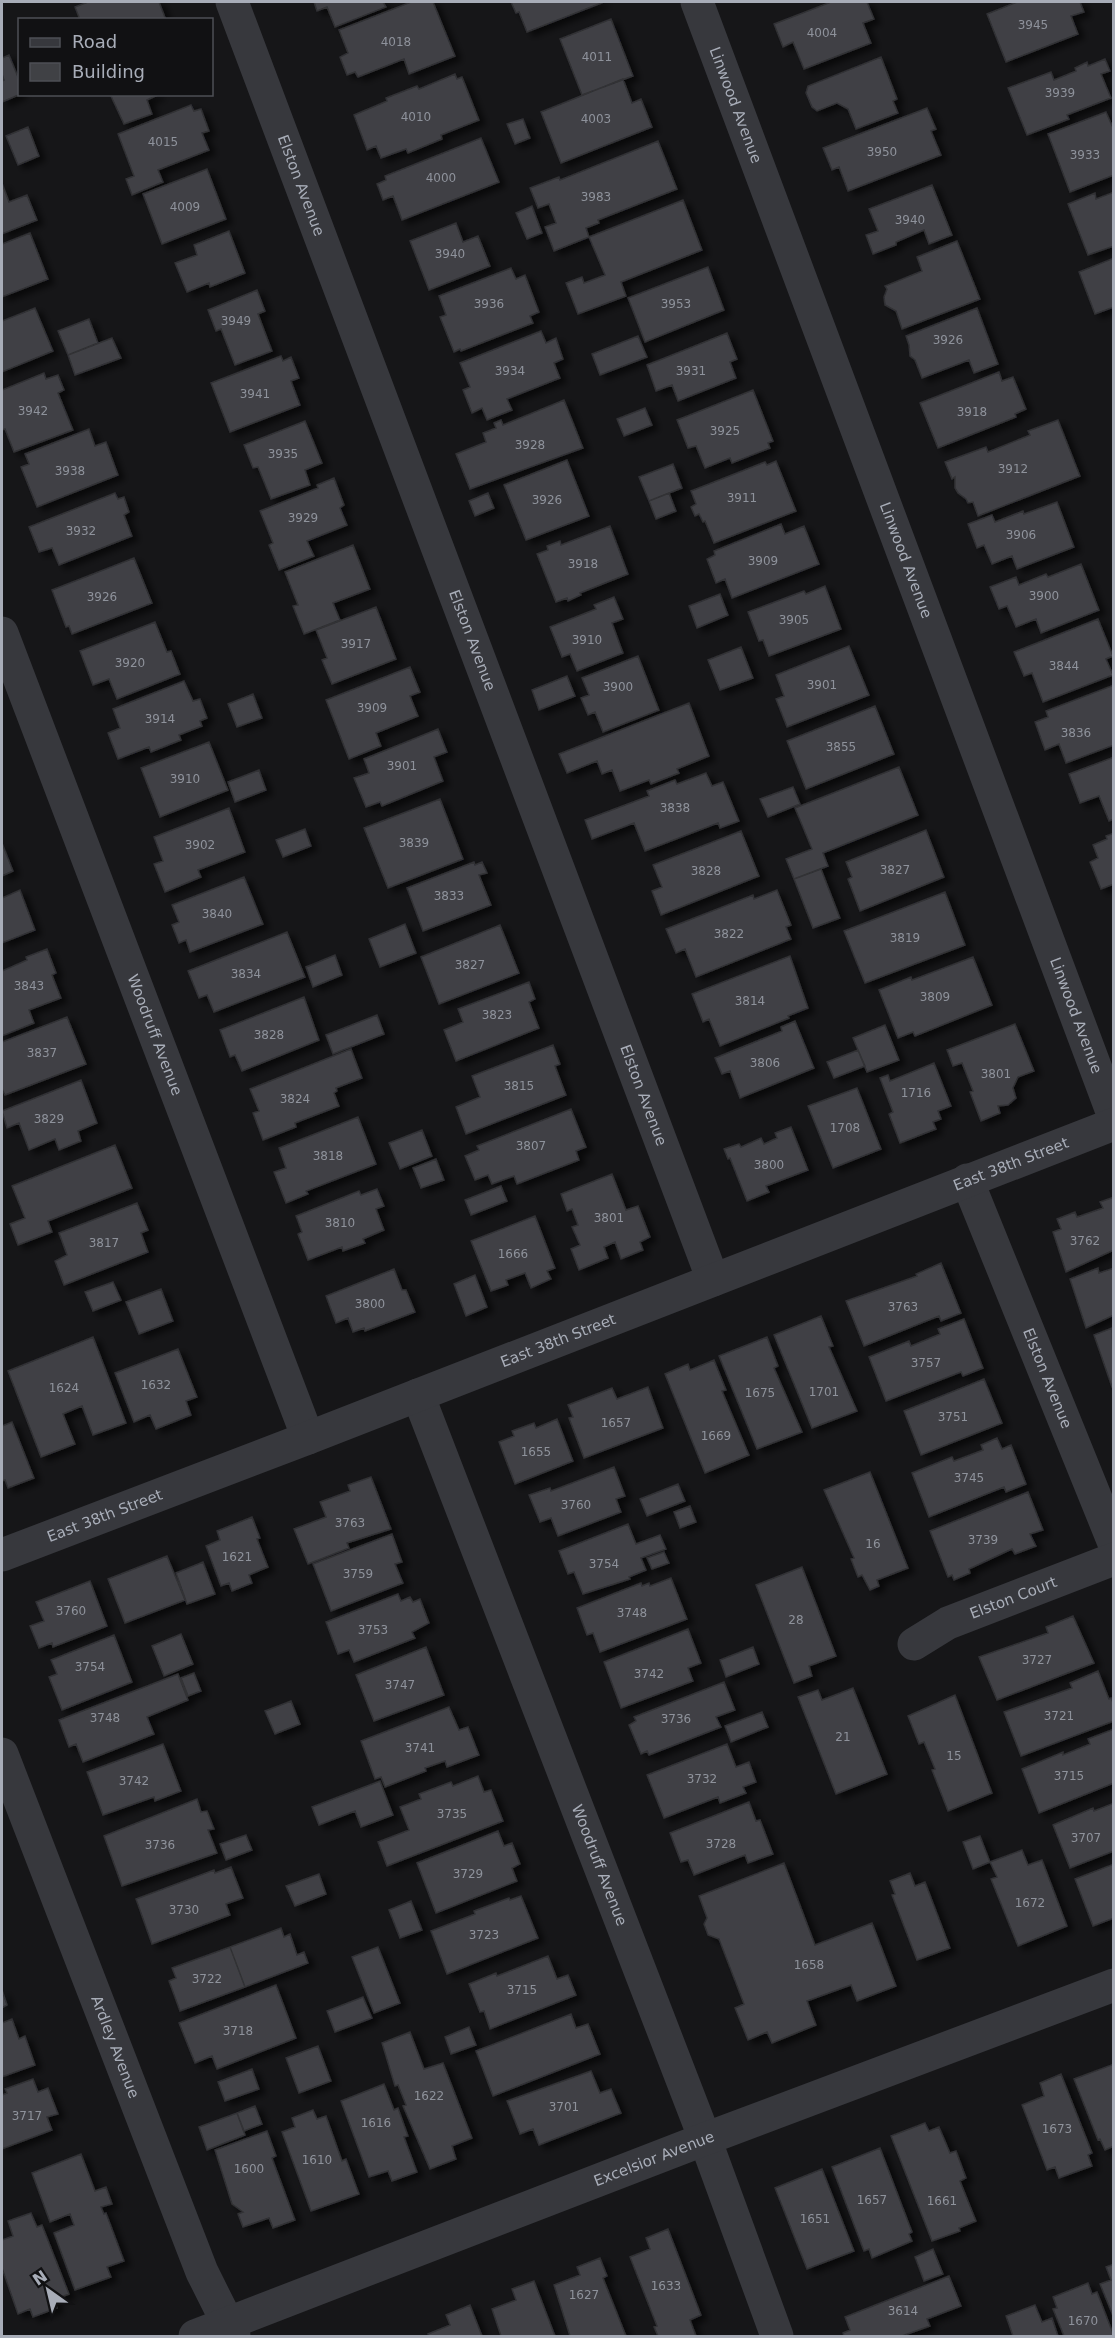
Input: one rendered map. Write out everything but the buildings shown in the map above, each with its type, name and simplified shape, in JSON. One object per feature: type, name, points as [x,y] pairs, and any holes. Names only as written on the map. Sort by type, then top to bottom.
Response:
[{"type":"street","name":"Elston Avenue","points":[[232,2],[713,1280]]},
{"type":"street","name":"Linwood Avenue","points":[[697,2],[1113,1117]]},
{"type":"street","name":"Woodruff Avenue","points":[[2,633],[308,1438]]},
{"type":"street","name":"East 38th Street","points":[[2,1555],[1113,1124]]},
{"type":"street","name":"Elston Avenue","points":[[967,1180],[1113,1543]]},
{"type":"street","name":"Woodruff Avenue","points":[[418,1395],[705,2139],[777,2337]]},
{"type":"street","name":"Elston Court","points":[[914,1644],[948,1623],[1113,1559]]},
{"type":"street","name":"Ardley Avenue","points":[[2,1754],[202,2272],[231,2330]]},
{"type":"street","name":"Excelsior Avenue","points":[[195,2337],[231,2330],[705,2139],[1113,1985]]}]
